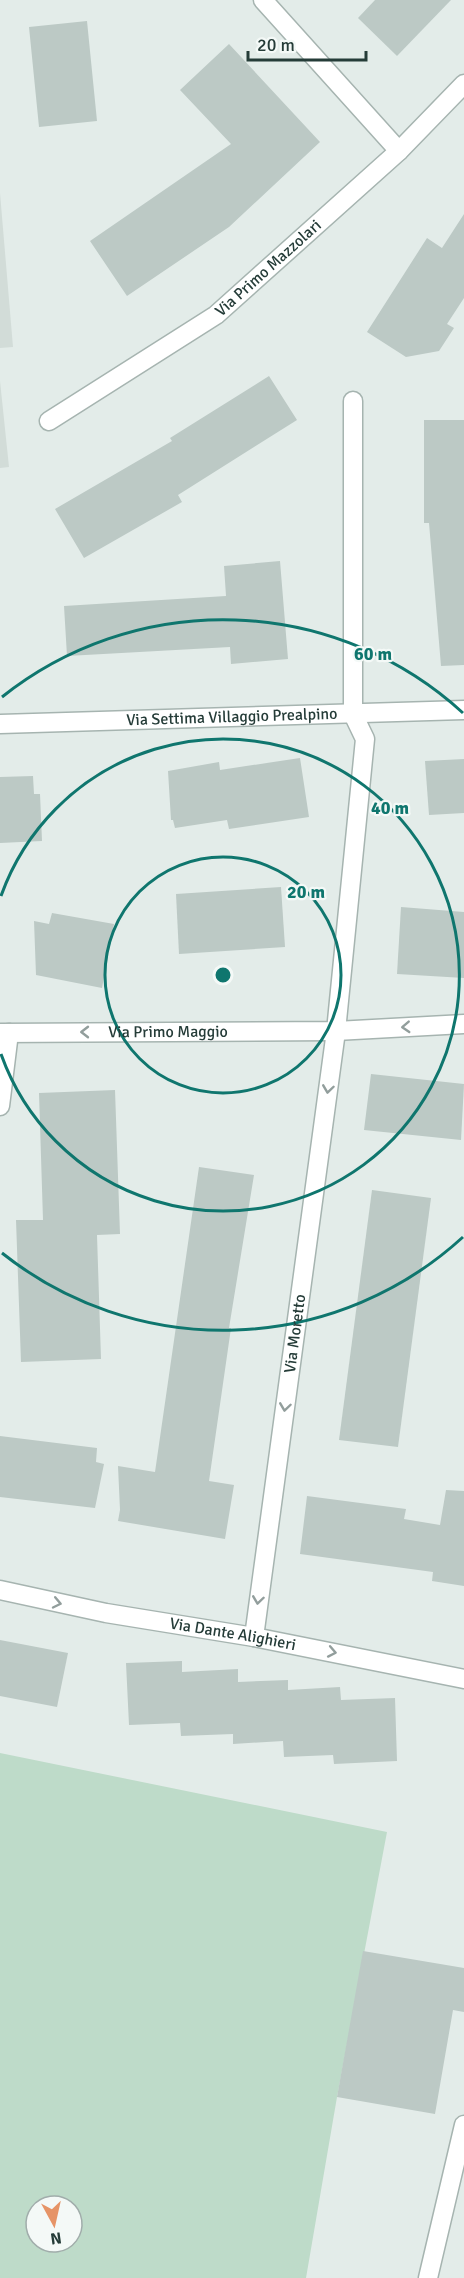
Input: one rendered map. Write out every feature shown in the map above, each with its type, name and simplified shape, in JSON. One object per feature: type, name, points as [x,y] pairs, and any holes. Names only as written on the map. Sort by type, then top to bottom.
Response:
[{"type":"street","points":[[263,0],[399,151]]},
{"type":"street","name":"Via Primo Mazzolari","points":[[49,421],[216,315],[399,151],[464,84]]},
{"type":"street","points":[[336,1031],[365,739],[352,714],[353,400]]},
{"type":"street","name":"Via Settima Villaggio Prealpino","points":[[0,724],[464,710]]},
{"type":"street","name":"Via Primo Maggio","points":[[5,1033],[336,1031],[464,1024]]},
{"type":"street","name":"Via Moretto","points":[[254,1637],[336,1031]]},
{"type":"street","points":[[0,1106],[5,1033]]},
{"type":"street","name":"Via Dante Alighieri","points":[[0,1590],[106,1613],[254,1637],[464,1679]]},
{"type":"street","points":[[428,2278],[464,2125]]},
{"type":"shaded area","points":[[0,193],[13,347],[0,348]]},
{"type":"shaded area","points":[[0,381],[9,467],[0,468]]},
{"type":"green space","points":[[0,1753],[387,1832],[337,2097],[306,2278],[0,2278]]},
{"type":"building","points":[[375,0],[451,0],[397,56],[358,18]]},
{"type":"building","points":[[87,21],[97,121],[39,127],[29,27]]},
{"type":"building","points":[[229,44],[320,142],[229,227],[127,296],[90,241],[231,144],[180,90]]},
{"type":"building","points":[[464,214],[464,298],[447,324],[454,328],[439,351],[406,357],[367,332],[427,238],[442,248]]},
{"type":"building","points":[[269,376],[297,420],[178,495],[182,502],[84,558],[55,509],[172,441],[170,438]]},
{"type":"building","points":[[424,420],[464,420],[464,665],[441,666],[429,523],[424,523]]},
{"type":"building","points":[[280,561],[288,659],[231,664],[230,647],[67,656],[64,606],[226,596],[224,566]]},
{"type":"building","points":[[300,758],[309,817],[229,829],[227,820],[175,828],[171,820],[168,771],[219,762],[220,770]]},
{"type":"building","points":[[464,759],[464,813],[429,815],[425,761]]},
{"type":"building","points":[[33,776],[34,794],[40,794],[42,841],[0,843],[0,777]]},
{"type":"building","points":[[281,887],[285,947],[179,954],[176,894]]},
{"type":"building","points":[[401,907],[464,912],[464,978],[397,974]]},
{"type":"building","points":[[52,913],[114,924],[102,988],[36,975],[34,921],[49,924]]},
{"type":"building","points":[[371,1074],[464,1084],[461,1140],[364,1130]]},
{"type":"building","points":[[115,1090],[120,1234],[97,1235],[101,1359],[21,1362],[16,1220],[43,1220],[39,1093]]},
{"type":"building","points":[[199,1167],[254,1175],[229,1328],[231,1328],[209,1481],[234,1485],[225,1539],[118,1521],[120,1510],[118,1466],[155,1472]]},
{"type":"building","points":[[372,1190],[431,1198],[398,1447],[339,1440]]},
{"type":"building","points":[[0,1436],[97,1448],[96,1462],[104,1464],[95,1508],[0,1497]]},
{"type":"building","points":[[446,1490],[464,1491],[464,1586],[432,1581],[433,1572],[300,1554],[307,1496],[406,1509],[404,1519],[440,1525]]},
{"type":"building","points":[[0,1640],[68,1653],[57,1707],[0,1696]]},
{"type":"building","points":[[182,1661],[182,1672],[238,1669],[238,1682],[288,1680],[288,1690],[340,1687],[341,1700],[395,1698],[397,1761],[334,1764],[333,1755],[284,1757],[283,1741],[233,1744],[233,1734],[181,1736],[180,1723],[129,1725],[126,1663]]},
{"type":"building","points":[[363,1951],[464,1968],[464,2012],[453,2010],[435,2114],[337,2097]]}]
